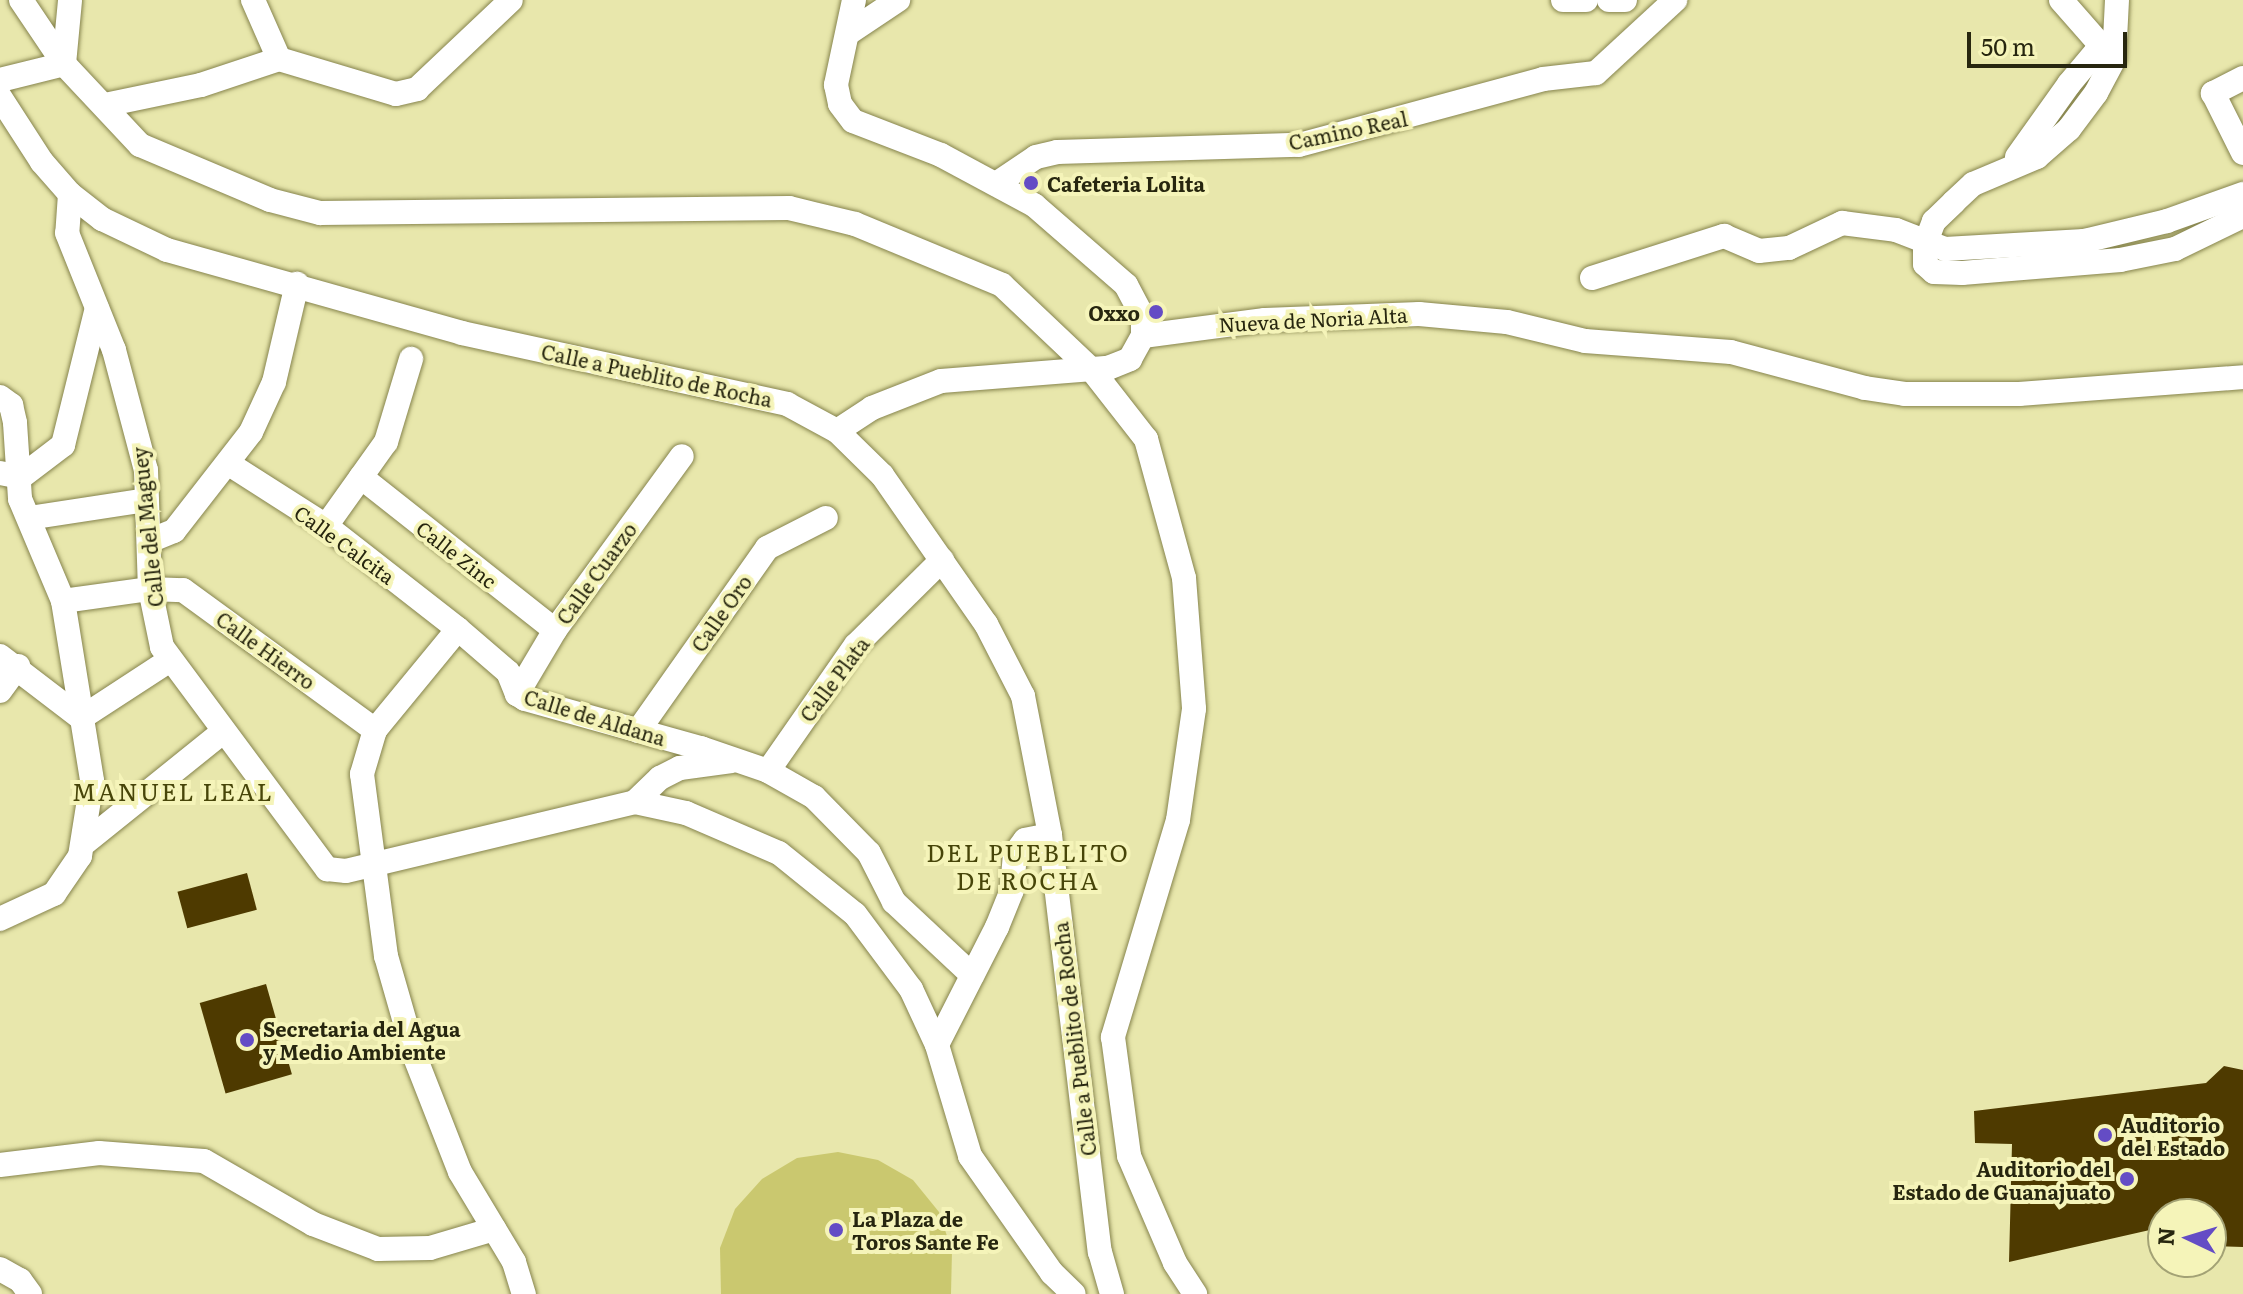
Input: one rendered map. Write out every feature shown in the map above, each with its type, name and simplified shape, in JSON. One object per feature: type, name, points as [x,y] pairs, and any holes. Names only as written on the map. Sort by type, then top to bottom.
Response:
[{"type":"street","points":[[21,0],[64,64],[140,145],[270,200],[320,213],[573,213],[738,206],[789,208],[855,224],[1002,285],[1092,370],[1146,439],[1184,578],[1194,709],[1178,820],[1113,1037],[1129,1156],[1175,1263],[1195,1294]]},
{"type":"street","points":[[64,64],[70,0]]},
{"type":"street","points":[[253,0],[279,59]]},
{"type":"street","points":[[105,105],[201,85],[279,59],[396,94],[417,89],[489,12],[511,0]]},
{"type":"street","points":[[837,431],[872,408],[941,381],[1092,370],[1130,359],[1143,336],[1143,317],[1126,285],[1080,240],[996,184],[853,121],[840,104],[836,85],[837,62],[850,32],[854,0]]},
{"type":"street","points":[[850,32],[898,0]]},
{"type":"street","points":[[1563,0],[1586,0]]},
{"type":"street","points":[[1609,0],[1625,0]]},
{"type":"street","name":"Camino Real","points":[[996,184],[1036,157],[1057,152],[1299,145],[1543,79],[1587,76],[1613,61],[1675,0]]},
{"type":"street","points":[[2061,0],[2109,48]]},
{"type":"street","points":[[2117,0],[2109,48],[2069,129],[2037,157],[2007,167],[1973,184],[1934,221],[1925,245],[1925,264],[1934,272],[2039,270],[2175,249],[2243,216]]},
{"type":"street","points":[[0,80],[64,64]]},
{"type":"street","points":[[2243,78],[2213,93],[2243,153]]},
{"type":"street","name":"Calle a Pueblito de Rocha","points":[[0,97],[42,162],[70,194],[102,219],[167,250],[476,336],[757,395],[812,414],[837,431],[882,475],[1008,658],[1023,696],[1050,835],[1100,1252],[1112,1294]]},
{"type":"street","name":"Calle del Maguey","points":[[70,194],[67,233],[131,404],[147,500],[150,589],[162,647],[327,869],[346,871],[371,862]]},
{"type":"street","points":[[1592,278],[1724,236],[1759,251],[1789,248],[1842,223],[1896,230],[1925,245],[1964,249],[2084,241],[2167,221],[2243,194]]},
{"type":"street","points":[[149,541],[174,531],[251,432],[274,382],[297,284]]},
{"type":"street","points":[[11,475],[63,445],[97,308]]},
{"type":"street","name":"Nueva de Noria Alta","points":[[1143,336],[1265,320],[1419,314],[1484,318],[1585,341],[1731,352],[1905,394],[2019,394],[2243,377]]},
{"type":"street","points":[[326,526],[386,442],[411,359]]},
{"type":"street","points":[[0,397],[11,405],[11,475],[63,601],[92,781],[86,842]]},
{"type":"street","name":"Calle Cuarzo","points":[[517,694],[555,630],[682,456]]},
{"type":"street","name":"Calle Calcita","points":[[229,464],[326,526],[458,629]]},
{"type":"street","name":"Calle Zinc","points":[[361,477],[555,630]]},
{"type":"street","points":[[29,518],[147,500]]},
{"type":"street","name":"Calle Oro","points":[[638,731],[767,548],[826,518]]},
{"type":"street","name":"Calle Plata","points":[[768,771],[856,645],[942,560]]},
{"type":"street","name":"Calle Hierro","points":[[63,601],[150,589],[183,590],[375,730]]},
{"type":"street","points":[[458,629],[375,730],[362,774],[371,862],[386,956],[415,1057],[460,1172],[514,1262],[524,1294]]},
{"type":"street","name":"Calle de Aldana","points":[[458,629],[508,672],[517,694],[768,771],[814,797],[849,828],[894,902],[972,975]]},
{"type":"street","points":[[81,718],[170,660]]},
{"type":"street","points":[[0,691],[9,661],[81,718]]},
{"type":"street","points":[[0,919],[54,894],[86,842],[223,732]]},
{"type":"street","name":"Calle de Aldana","points":[[635,802],[660,778],[680,768],[736,761]]},
{"type":"street","name":"Calle de Aldana","points":[[371,862],[635,802],[733,829],[815,878],[855,914],[911,989],[937,1045],[970,1156],[1052,1273],[1074,1294]]},
{"type":"street","points":[[937,1045],[1012,890],[1015,854],[1025,840],[1050,835]]},
{"type":"street","points":[[0,1165],[99,1153],[204,1161],[313,1224],[378,1249],[430,1248],[494,1229]]},
{"type":"street","points":[[0,1269],[20,1280],[30,1294]]},
{"type":"shaded area","name":"La Plaza de Toros Sante Fe","points":[[838,1152],[878,1160],[913,1180],[939,1212],[952,1251],[951,1294],[721,1294],[720,1248],[735,1209],[762,1179],[797,1158]]},
{"type":"building","points":[[247,873],[257,910],[187,928],[177,892]]},
{"type":"building","name":"Secretaria del Agua y Medio Ambiente","points":[[266,984],[292,1074],[226,1093],[200,1003]]},
{"type":"building","name":"Auditorio del Estado de Guanajuato","points":[[2224,1066],[2243,1070],[2243,1247],[2227,1246],[2227,1198],[2147,1198],[2147,1231],[2009,1262],[2012,1144],[1975,1143],[1974,1111],[2206,1083]]},
{"type":"place","name":"Cafeteria Lolita","points":[[1031,183]]},
{"type":"place","name":"Oxxo","points":[[1156,312]]},
{"type":"place","name":"Secretaria del Agua y Medio Ambiente","points":[[247,1040]]},
{"type":"place","name":"Auditorio del Estado","points":[[2105,1135]]},
{"type":"place","name":"Auditorio del Estado de Guanajuato","points":[[2127,1179]]},
{"type":"place","name":"La Plaza de Toros Sante Fe","points":[[836,1230]]},
{"type":"district","name":"MANUEL LEAL","points":[[173,791]]},
{"type":"district","name":"DEL PUEBLITO DE ROCHA","points":[[1028,866]]}]
